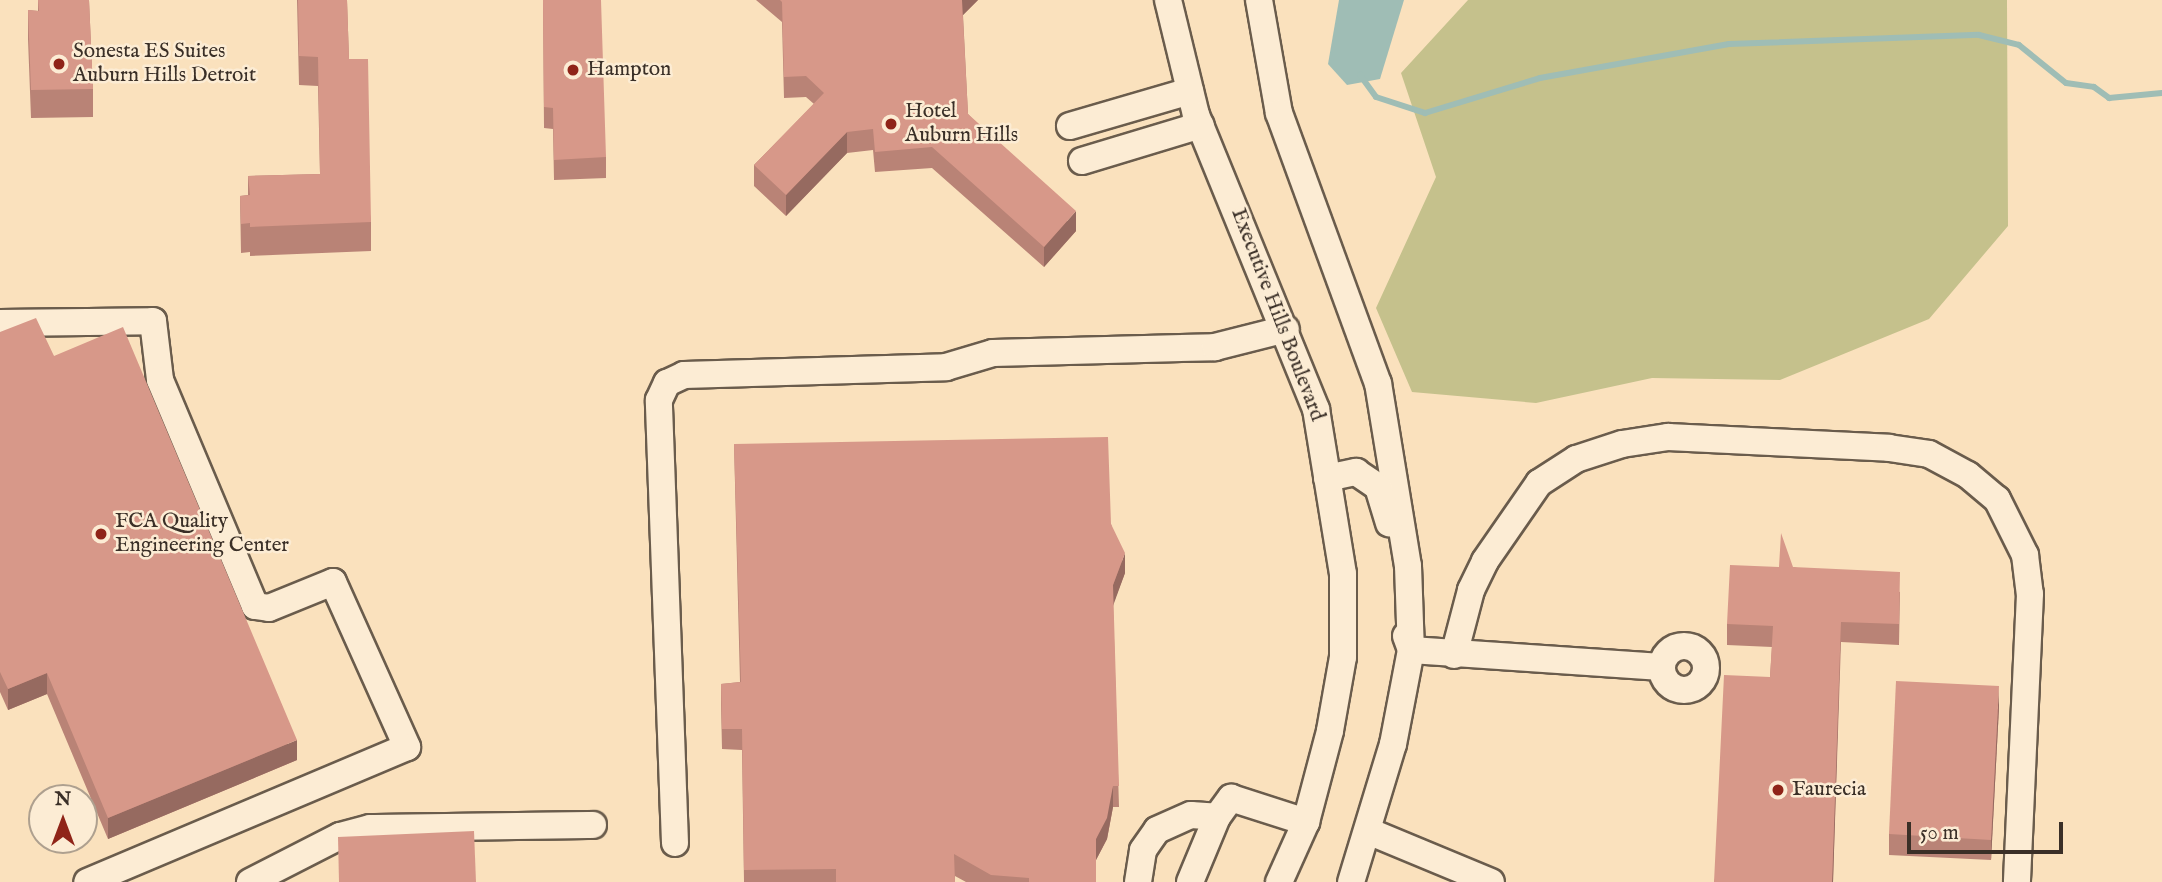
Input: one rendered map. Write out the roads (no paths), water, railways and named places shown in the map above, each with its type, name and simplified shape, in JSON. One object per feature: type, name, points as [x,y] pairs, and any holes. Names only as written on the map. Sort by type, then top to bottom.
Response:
[{"type":"street","name":"Executive Hills Boulevard","points":[[1168,0],[1201,125],[1286,329],[1316,409],[1343,574],[1343,657],[1306,822],[1279,882]]},
{"type":"street","points":[[1244,0],[1258,61],[1279,113],[1306,196],[1378,383],[1408,566],[1410,650],[1393,744],[1351,882]]},
{"type":"street","points":[[1259,0],[1279,113]]},
{"type":"street","points":[[1070,126],[1190,91]]},
{"type":"street","points":[[1082,161],[1201,125]]},
{"type":"street","points":[[0,323],[153,321],[160,380],[255,606],[269,608],[333,582],[407,747],[87,882]]},
{"type":"street","points":[[675,843],[659,400],[667,383],[684,375],[946,367],[993,353],[1215,347],[1286,329]]},
{"type":"street","points":[[1454,655],[1471,590],[1485,561],[1539,483],[1576,459],[1622,444],[1668,438],[1889,448],[1929,454],[1968,475],[1997,499],[2025,555],[2031,594],[2017,882]]},
{"type":"street","points":[[1327,478],[1356,472],[1378,487],[1389,520],[1395,600],[1410,650]]},
{"type":"street","points":[[1410,650],[1661,667]]},
{"type":"street","points":[[1190,882],[1217,817],[1231,798],[1306,822]]},
{"type":"street","points":[[1138,882],[1143,850],[1157,830],[1191,815],[1217,817]]},
{"type":"street","points":[[250,882],[340,836],[370,828],[593,825]]},
{"type":"street","points":[[1368,831],[1491,882]]},
{"type":"water","points":[[1339,0],[1404,0],[1380,79],[1347,85],[1328,64]]},
{"type":"waterway","points":[[1360,75],[1376,97],[1425,113],[1540,78],[1729,44],[1979,35],[2019,45],[2066,83],[2094,87],[2109,98],[2162,93]]},
{"type":"place","name":"Sonesta ES Suites Auburn Hills Detroit","points":[[59,64]]},
{"type":"place","name":"Hampton","points":[[573,70]]},
{"type":"place","name":"Hotel Auburn Hills","points":[[891,124]]},
{"type":"place","name":"FCA Quality Engineering Center","points":[[101,534]]},
{"type":"place","name":"Faurecia","points":[[1778,790]]}]
